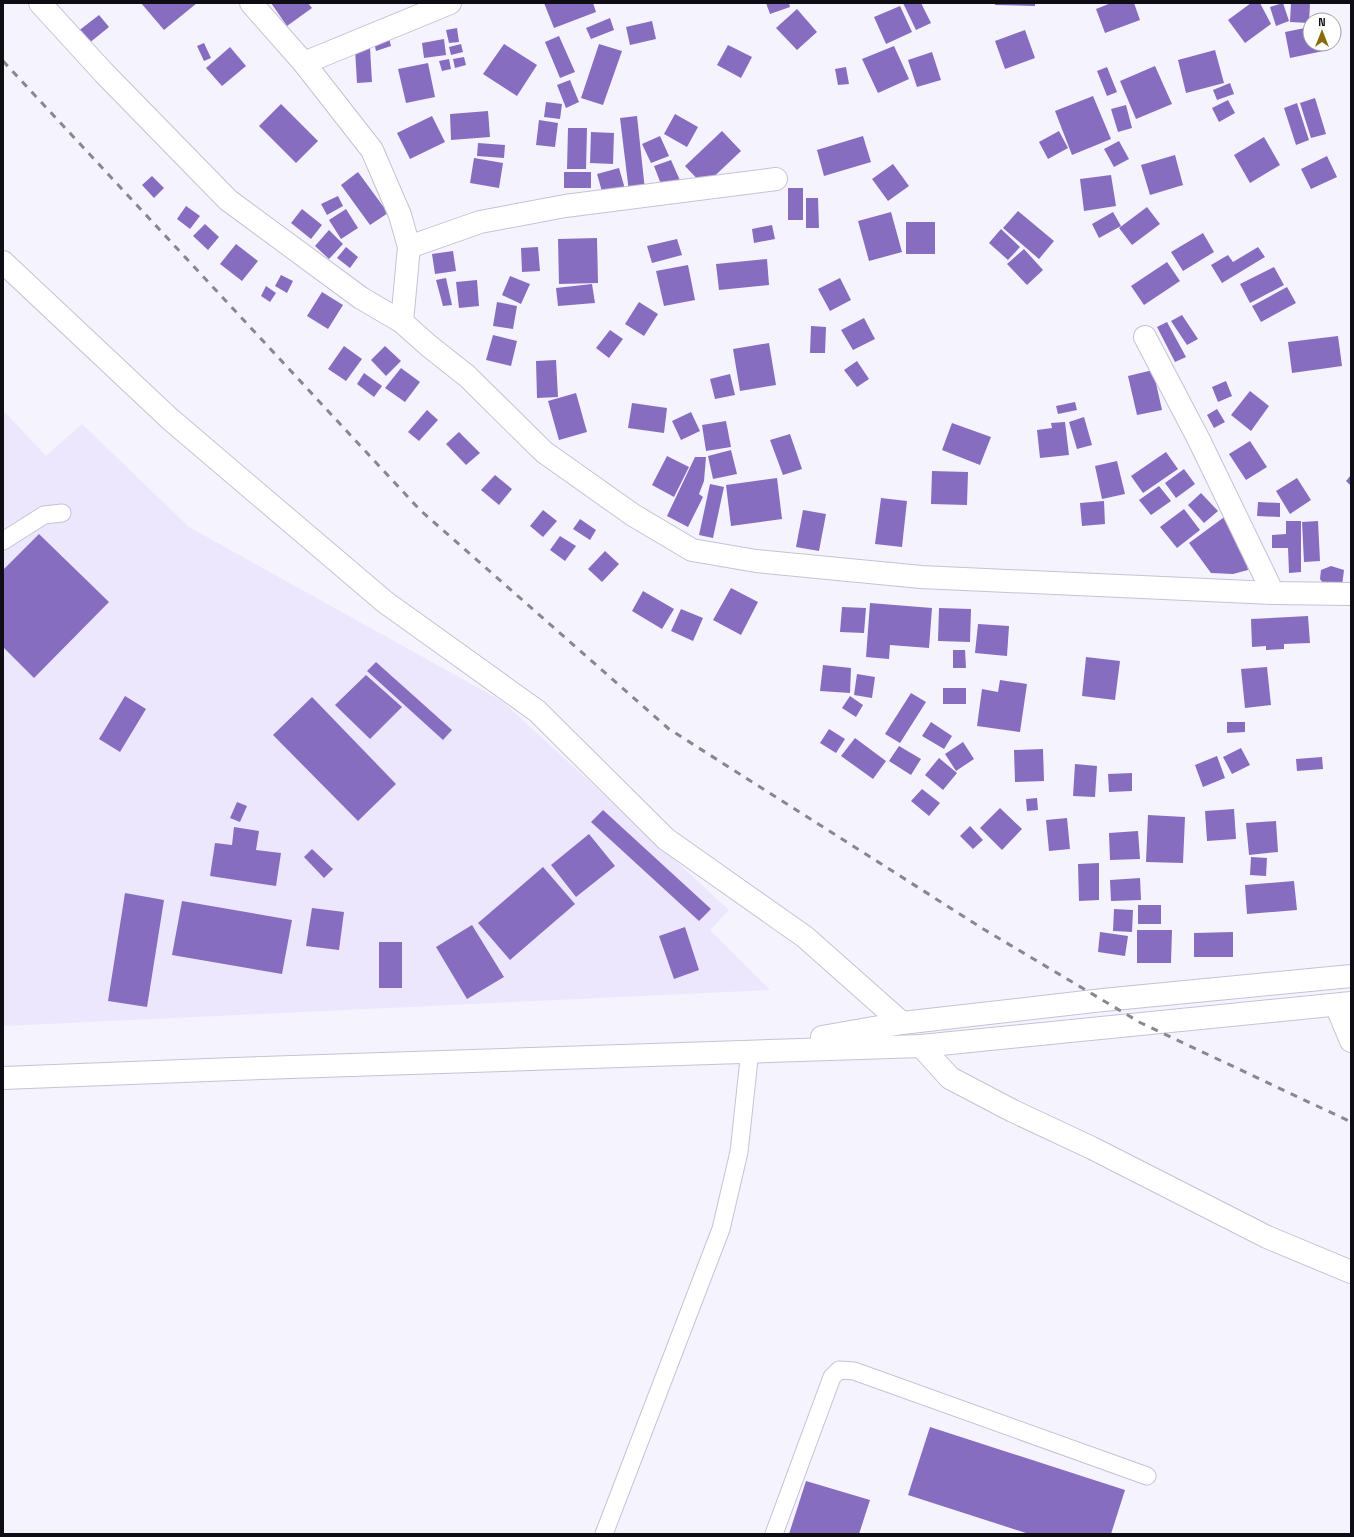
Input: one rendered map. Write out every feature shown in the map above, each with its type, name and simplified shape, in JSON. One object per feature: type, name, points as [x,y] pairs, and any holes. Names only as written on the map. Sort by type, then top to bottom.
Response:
[{"type":"street","points":[[40,3],[104,73],[228,200],[361,298],[402,322],[428,346],[466,376],[544,452],[633,515],[692,550],[756,561],[922,577],[1273,594],[1351,594]]},
{"type":"street","points":[[251,3],[304,63],[372,150],[400,215],[409,247],[402,322]]},
{"type":"street","points":[[304,63],[450,3]]},
{"type":"street","points":[[409,247],[480,222],[549,209],[776,179]]},
{"type":"street","points":[[3,262],[170,419],[385,602],[536,711],[666,840],[805,937],[902,1023]]},
{"type":"street","points":[[1145,337],[1199,440],[1273,594]]},
{"type":"street","points":[[750,1050],[902,1023],[1103,1000],[1351,976]]},
{"type":"street","points":[[3,1078],[750,1050],[920,1046],[1344,1004],[1351,1041]]},
{"type":"street","points":[[920,1046],[950,1078],[957,1082],[1268,1237],[1351,1272]]},
{"type":"lane","points":[[3,541],[44,515],[62,513]]},
{"type":"lane","points":[[604,1534],[720,1230],[739,1152],[750,1050]]},
{"type":"lane","points":[[774,1534],[832,1377],[839,1370],[854,1371],[1147,1476]]},
{"type":"shaded area","points":[[3,410],[46,456],[82,424],[189,527],[502,701],[729,910],[710,930],[770,990],[3,1026]]},
{"type":"building","points":[[141,3],[197,3],[164,30]]},
{"type":"building","points":[[271,3],[308,3],[312,8],[287,26]]},
{"type":"building","points":[[544,3],[593,3],[596,12],[554,28]]},
{"type":"building","points":[[766,3],[789,3],[790,7],[770,14]]},
{"type":"building","points":[[903,3],[921,3],[931,23],[916,30]]},
{"type":"building","points":[[995,3],[1035,3],[1035,6],[995,5]]},
{"type":"building","points":[[1111,3],[1134,3],[1140,20],[1105,33],[1096,9]]},
{"type":"building","points":[[1251,3],[1260,3],[1271,24],[1245,43],[1228,20]]},
{"type":"building","points":[[1283,3],[1289,21],[1276,26],[1270,7]]},
{"type":"building","points":[[1291,3],[1310,3],[1310,12],[1302,12],[1302,23],[1290,22]]},
{"type":"building","points":[[900,6],[912,32],[886,44],[874,17]]},
{"type":"building","points":[[797,9],[817,32],[797,50],[776,28]]},
{"type":"building","points":[[99,15],[109,27],[88,44],[77,32]]},
{"type":"building","points":[[610,18],[614,30],[591,39],[586,28]]},
{"type":"building","points":[[652,21],[656,39],[630,45],[626,27]]},
{"type":"building","points":[[457,28],[459,42],[449,43],[446,30]]},
{"type":"building","points":[[1302,29],[1302,52],[1318,52],[1290,58],[1285,32]]},
{"type":"building","points":[[1025,30],[1035,58],[1005,69],[995,41]]},
{"type":"building","points":[[559,36],[575,72],[560,78],[545,42]]},
{"type":"building","points":[[389,38],[391,46],[376,51],[374,42]]},
{"type":"building","points":[[444,39],[446,55],[424,58],[422,43]]},
{"type":"building","points":[[204,43],[211,58],[204,61],[197,46]]},
{"type":"building","points":[[461,44],[463,52],[451,55],[449,47]]},
{"type":"building","points":[[504,44],[537,65],[517,96],[483,74]]},
{"type":"building","points":[[599,44],[622,51],[603,105],[581,98]]},
{"type":"building","points":[[728,45],[752,57],[741,78],[717,65]]},
{"type":"building","points":[[894,46],[909,79],[878,93],[862,59]]},
{"type":"building","points":[[230,47],[246,66],[222,86],[206,68]]},
{"type":"building","points":[[370,48],[372,82],[357,83],[355,49]]},
{"type":"building","points":[[1215,50],[1224,83],[1186,93],[1178,60]]},
{"type":"building","points":[[932,52],[941,80],[917,87],[908,60]]},
{"type":"building","points":[[464,57],[466,65],[455,68],[453,59]]},
{"type":"building","points":[[449,59],[451,69],[442,71],[439,61]]},
{"type":"building","points":[[428,63],[435,97],[406,103],[398,69]]},
{"type":"building","points":[[1155,66],[1172,104],[1136,119],[1120,81]]},
{"type":"building","points":[[846,67],[849,84],[838,85],[835,69]]},
{"type":"building","points":[[1107,67],[1117,92],[1107,96],[1097,71]]},
{"type":"building","points":[[570,80],[579,102],[566,108],[557,85]]},
{"type":"building","points":[[1230,83],[1234,94],[1217,100],[1213,90]]},
{"type":"building","points":[[1093,96],[1111,139],[1072,155],[1055,111]]},
{"type":"building","points":[[1315,98],[1326,134],[1311,138],[1300,103]]},
{"type":"building","points":[[1228,100],[1235,113],[1219,122],[1212,108]]},
{"type":"building","points":[[546,102],[562,104],[560,119],[544,117]]},
{"type":"building","points":[[1297,103],[1309,140],[1296,145],[1284,108]]},
{"type":"building","points":[[281,104],[318,141],[296,163],[259,126]]},
{"type":"building","points":[[1126,105],[1132,128],[1118,132],[1111,109]]},
{"type":"building","points":[[488,111],[490,137],[451,140],[450,114]]},
{"type":"building","points":[[675,114],[698,127],[687,147],[664,134]]},
{"type":"building","points":[[432,116],[445,142],[410,159],[397,133]]},
{"type":"building","points":[[637,116],[645,190],[629,192],[620,118]]},
{"type":"building","points":[[539,120],[558,123],[555,147],[536,145]]},
{"type":"building","points":[[568,128],[587,128],[586,169],[567,169]]},
{"type":"building","points":[[722,131],[741,151],[704,186],[685,166]]},
{"type":"building","points":[[1059,131],[1068,148],[1048,159],[1039,142]]},
{"type":"building","points":[[591,132],[614,133],[613,164],[590,163]]},
{"type":"building","points":[[660,136],[669,156],[651,163],[642,144]]},
{"type":"building","points":[[863,136],[871,162],[824,176],[817,150]]},
{"type":"building","points":[[1264,137],[1280,165],[1250,183],[1234,155]]},
{"type":"building","points":[[1119,141],[1129,159],[1114,167],[1104,149]]},
{"type":"building","points":[[478,143],[505,145],[504,158],[477,156]]},
{"type":"building","points":[[1175,155],[1183,185],[1150,195],[1141,165]]},
{"type":"building","points":[[1327,156],[1337,177],[1311,189],[1301,169]]},
{"type":"building","points":[[474,158],[503,163],[499,188],[470,183]]},
{"type":"building","points":[[671,160],[682,185],[664,192],[654,166]]},
{"type":"building","points":[[893,164],[909,186],[888,201],[872,179]]},
{"type":"building","points":[[619,168],[625,189],[603,195],[597,174]]},
{"type":"building","points":[[358,172],[388,213],[370,225],[341,185]]},
{"type":"building","points":[[564,172],[591,172],[591,188],[564,188]]},
{"type":"building","points":[[1111,175],[1116,206],[1084,211],[1080,179]]},
{"type":"building","points":[[152,176],[164,188],[154,198],[142,185]]},
{"type":"building","points":[[788,188],[803,188],[803,220],[788,220]]},
{"type":"building","points":[[338,196],[343,206],[327,215],[321,204]]},
{"type":"building","points":[[806,198],[818,198],[819,228],[806,228]]},
{"type":"building","points":[[186,206],[200,216],[190,229],[177,219]]},
{"type":"building","points":[[1147,207],[1160,224],[1132,245],[1119,228]]},
{"type":"building","points":[[302,209],[322,225],[311,239],[291,223]]},
{"type":"building","points":[[346,209],[358,228],[341,239],[329,220]]},
{"type":"building","points":[[1018,211],[1054,241],[1039,259],[1003,228]]},
{"type":"building","points":[[891,212],[902,252],[869,261],[858,221]]},
{"type":"building","points":[[1113,212],[1121,226],[1099,238],[1092,224]]},
{"type":"building","points":[[906,222],[935,222],[935,254],[906,254]]},
{"type":"building","points":[[205,224],[219,237],[208,250],[193,236]]},
{"type":"building","points":[[772,225],[775,239],[754,243],[752,229]]},
{"type":"building","points":[[1001,229],[1020,247],[1008,260],[989,243]]},
{"type":"building","points":[[329,230],[343,244],[329,259],[315,246]]},
{"type":"building","points":[[1203,233],[1214,252],[1183,271],[1171,252]]},
{"type":"building","points":[[597,238],[598,283],[559,284],[558,239]]},
{"type":"building","points":[[677,239],[682,255],[652,263],[647,246]]},
{"type":"building","points":[[236,244],[258,261],[242,281],[220,264]]},
{"type":"building","points":[[346,247],[358,257],[350,268],[337,258]]},
{"type":"building","points":[[538,247],[540,271],[522,272],[521,248]]},
{"type":"building","points":[[1258,247],[1265,257],[1222,283],[1211,265],[1228,255],[1233,262]]},
{"type":"building","points":[[1024,249],[1043,270],[1027,285],[1007,264]]},
{"type":"building","points":[[453,251],[456,271],[435,274],[432,254]]},
{"type":"building","points":[[767,259],[769,285],[719,290],[716,264]]},
{"type":"building","points":[[1167,262],[1180,281],[1144,305],[1131,286]]},
{"type":"building","points":[[688,265],[695,300],[664,306],[656,271]]},
{"type":"building","points":[[1274,267],[1284,285],[1250,303],[1240,284]]},
{"type":"building","points":[[281,275],[293,281],[287,293],[275,286]]},
{"type":"building","points":[[510,276],[530,284],[521,304],[502,295]]},
{"type":"building","points":[[446,278],[452,305],[443,306],[436,280]]},
{"type":"building","points":[[840,278],[851,300],[830,311],[818,289]]},
{"type":"building","points":[[477,280],[479,306],[459,308],[456,282]]},
{"type":"building","points":[[592,284],[595,303],[558,306],[556,288]]},
{"type":"building","points":[[266,286],[276,293],[270,302],[261,296]]},
{"type":"building","points":[[1287,287],[1296,303],[1261,322],[1252,306]]},
{"type":"building","points":[[322,292],[343,305],[328,329],[307,316]]},
{"type":"building","points":[[497,302],[517,306],[513,329],[493,326]]},
{"type":"building","points":[[639,302],[658,314],[644,336],[625,324]]},
{"type":"building","points":[[1182,315],[1198,339],[1187,345],[1171,321]]},
{"type":"building","points":[[864,318],[875,339],[853,350],[841,330]]},
{"type":"building","points":[[1167,322],[1186,357],[1175,362],[1157,327]]},
{"type":"building","points":[[811,326],[826,327],[825,353],[810,353]]},
{"type":"building","points":[[610,330],[623,339],[609,358],[596,348]]},
{"type":"building","points":[[493,335],[517,341],[511,366],[486,360]]},
{"type":"building","points":[[1338,336],[1342,366],[1292,373],[1288,342]]},
{"type":"building","points":[[769,343],[776,385],[740,391],[733,349]]},
{"type":"building","points":[[344,346],[362,359],[346,381],[328,369]]},
{"type":"building","points":[[385,346],[401,361],[386,376],[371,360]]},
{"type":"building","points":[[556,360],[558,397],[537,398],[536,361]]},
{"type":"building","points":[[857,361],[869,379],[857,387],[844,370]]},
{"type":"building","points":[[401,368],[420,382],[405,402],[385,388]]},
{"type":"building","points":[[1153,370],[1162,410],[1137,415],[1128,376]]},
{"type":"building","points":[[364,373],[382,386],[374,397],[357,384]]},
{"type":"building","points":[[730,374],[735,395],[715,399],[710,379]]},
{"type":"building","points":[[1226,381],[1232,396],[1218,402],[1212,387]]},
{"type":"building","points":[[1250,391],[1269,406],[1251,431],[1231,415]]},
{"type":"building","points":[[576,393],[587,432],[559,440],[548,401]]},
{"type":"building","points":[[1075,402],[1077,410],[1058,414],[1056,406]]},
{"type":"building","points":[[632,403],[667,408],[664,433],[628,428]]},
{"type":"building","points":[[1217,409],[1225,422],[1214,428],[1207,415]]},
{"type":"building","points":[[427,410],[438,420],[419,441],[408,432]]},
{"type":"building","points":[[691,412],[700,431],[681,440],[672,421]]},
{"type":"building","points":[[1084,417],[1092,445],[1077,449],[1069,422]]},
{"type":"building","points":[[726,421],[731,447],[706,451],[702,425]]},
{"type":"building","points":[[1065,422],[1069,455],[1040,458],[1037,430],[1052,428],[1051,423]]},
{"type":"building","points":[[952,423],[991,437],[980,465],[942,450]]},
{"type":"building","points":[[459,432],[480,453],[466,465],[446,444]]},
{"type":"building","points":[[790,434],[802,469],[783,475],[770,440]]},
{"type":"building","points":[[1250,441],[1267,467],[1246,480],[1229,454]]},
{"type":"building","points":[[731,450],[737,474],[713,479],[708,456]]},
{"type":"building","points":[[1166,452],[1178,469],[1143,493],[1131,476]]},
{"type":"building","points":[[667,456],[689,467],[674,497],[652,485]]},
{"type":"building","points":[[695,457],[706,457],[704,481],[699,494],[703,497],[688,527],[667,516]]},
{"type":"building","points":[[1117,461],[1125,494],[1102,499],[1095,466]]},
{"type":"building","points":[[1184,469],[1195,484],[1176,498],[1165,483]]},
{"type":"building","points":[[932,471],[968,472],[967,505],[931,504]]},
{"type":"building","points":[[495,475],[512,489],[499,505],[481,490]]},
{"type":"building","points":[[1351,475],[1351,486],[1346,481]]},
{"type":"building","points":[[777,478],[782,519],[731,526],[726,485]]},
{"type":"building","points":[[1297,478],[1311,500],[1290,514],[1276,491]]},
{"type":"building","points":[[710,484],[724,487],[713,538],[699,535]]},
{"type":"building","points":[[1159,486],[1171,501],[1151,515],[1139,500]]},
{"type":"building","points":[[1201,493],[1218,511],[1204,523],[1188,505]]},
{"type":"building","points":[[881,498],[907,501],[902,547],[875,544]]},
{"type":"building","points":[[1104,501],[1105,524],[1082,526],[1080,503]]},
{"type":"building","points":[[1258,502],[1280,503],[1280,517],[1257,516]]},
{"type":"building","points":[[1184,509],[1200,530],[1177,548],[1160,527]]},
{"type":"building","points":[[543,510],[557,521],[543,537],[530,526]]},
{"type":"building","points":[[803,510],[826,514],[819,551],[796,547]]},
{"type":"building","points":[[1227,515],[1241,534],[1248,570],[1233,574],[1211,573],[1189,543]]},
{"type":"building","points":[[580,519],[596,530],[590,540],[573,529]]},
{"type":"building","points":[[1286,521],[1301,521],[1301,572],[1289,573],[1288,548],[1272,548],[1272,535],[1286,534]]},
{"type":"building","points":[[1318,521],[1320,561],[1304,562],[1302,522]]},
{"type":"building","points":[[39,534],[109,602],[34,678],[3,647],[3,570]]},
{"type":"building","points":[[560,536],[576,546],[565,561],[550,550]]},
{"type":"building","points":[[605,551],[619,564],[602,582],[588,569]]},
{"type":"building","points":[[1331,566],[1344,570],[1342,586],[1325,586],[1320,579],[1321,570]]},
{"type":"building","points":[[731,588],[758,602],[741,635],[713,620]]},
{"type":"building","points":[[643,591],[674,609],[662,629],[632,611]]},
{"type":"building","points":[[870,603],[932,608],[929,648],[890,645],[889,659],[866,657]]},
{"type":"building","points":[[842,607],[866,608],[864,633],[840,632]]},
{"type":"building","points":[[939,608],[971,609],[970,642],[938,641]]},
{"type":"building","points":[[681,609],[703,618],[693,641],[671,631]]},
{"type":"building","points":[[1308,616],[1310,643],[1284,644],[1284,649],[1266,650],[1266,646],[1252,647],[1251,619]]},
{"type":"building","points":[[978,624],[1009,626],[1007,656],[975,653]]},
{"type":"building","points":[[953,650],[965,650],[966,668],[953,668]]},
{"type":"building","points":[[1086,657],[1120,661],[1115,700],[1082,696]]},
{"type":"building","points":[[376,662],[452,730],[443,740],[367,671]]},
{"type":"building","points":[[823,665],[851,668],[850,693],[820,691]]},
{"type":"building","points":[[1267,667],[1271,705],[1245,708],[1241,669]]},
{"type":"building","points":[[857,674],[875,677],[872,698],[854,695]]},
{"type":"building","points":[[366,675],[402,707],[370,739],[335,705]]},
{"type":"building","points":[[1000,680],[1027,684],[1020,732],[977,726],[982,689],[998,692]]},
{"type":"building","points":[[943,688],[966,688],[966,704],[943,704]]},
{"type":"building","points":[[911,693],[926,702],[900,743],[885,734]]},
{"type":"building","points":[[125,696],[146,709],[120,752],[99,739]]},
{"type":"building","points":[[850,696],[863,705],[856,717],[842,708]]},
{"type":"building","points":[[312,697],[396,784],[358,821],[273,735]]},
{"type":"building","points":[[931,722],[952,736],[944,749],[922,736]]},
{"type":"building","points":[[1227,722],[1245,722],[1245,732],[1227,733]]},
{"type":"building","points":[[829,729],[845,739],[836,753],[820,743]]},
{"type":"building","points":[[855,738],[886,761],[873,779],[841,756]]},
{"type":"building","points":[[963,742],[974,759],[956,771],[945,754]]},
{"type":"building","points":[[899,746],[921,759],[911,775],[889,761]]},
{"type":"building","points":[[1241,748],[1250,765],[1232,774],[1223,757]]},
{"type":"building","points":[[1043,749],[1044,781],[1015,782],[1014,750]]},
{"type":"building","points":[[1217,756],[1225,778],[1203,787],[1195,765]]},
{"type":"building","points":[[1322,757],[1323,769],[1297,771],[1296,759]]},
{"type":"building","points":[[939,758],[957,773],[943,790],[925,775]]},
{"type":"building","points":[[1075,764],[1097,766],[1095,797],[1073,796]]},
{"type":"building","points":[[1132,773],[1132,791],[1109,792],[1108,774]]},
{"type":"building","points":[[922,789],[940,803],[929,816],[911,801]]},
{"type":"building","points":[[1037,798],[1038,810],[1027,811],[1026,799]]},
{"type":"building","points":[[237,802],[247,806],[240,822],[230,818]]},
{"type":"building","points":[[1000,808],[1022,829],[1002,850],[980,828]]},
{"type":"building","points":[[1234,809],[1236,839],[1207,841],[1205,811]]},
{"type":"building","points":[[603,810],[711,909],[699,921],[591,822]]},
{"type":"building","points":[[1148,815],[1185,817],[1183,863],[1146,862]]},
{"type":"building","points":[[1067,818],[1070,849],[1049,851],[1046,820]]},
{"type":"building","points":[[1276,821],[1278,852],[1249,855],[1246,823]]},
{"type":"building","points":[[970,826],[983,840],[973,849],[960,836]]},
{"type":"building","points":[[234,827],[259,831],[256,850],[281,853],[276,886],[210,876],[215,843],[232,845]]},
{"type":"building","points":[[1138,831],[1140,859],[1110,860],[1109,833]]},
{"type":"building","points":[[589,834],[615,866],[576,897],[551,865]]},
{"type":"building","points":[[312,849],[333,869],[324,878],[304,857]]},
{"type":"building","points":[[1251,857],[1267,858],[1266,876],[1250,875]]},
{"type":"building","points":[[1099,863],[1099,900],[1079,901],[1078,864]]},
{"type":"building","points":[[543,867],[575,904],[510,960],[478,923]]},
{"type":"building","points":[[1140,878],[1141,900],[1111,901],[1110,880]]},
{"type":"building","points":[[1294,881],[1297,910],[1247,914],[1245,885]]},
{"type":"building","points":[[125,893],[164,900],[147,1007],[108,1001]]},
{"type":"building","points":[[182,901],[292,920],[282,974],[172,955]]},
{"type":"building","points":[[1138,905],[1161,905],[1161,924],[1138,924]]},
{"type":"building","points":[[312,908],[344,912],[339,950],[306,946]]},
{"type":"building","points":[[1114,909],[1133,910],[1132,932],[1113,931]]},
{"type":"building","points":[[472,925],[504,977],[467,999],[436,947]]},
{"type":"building","points":[[685,927],[699,970],[674,979],[659,936]]},
{"type":"building","points":[[1137,930],[1172,930],[1171,963],[1137,963]]},
{"type":"building","points":[[1100,932],[1128,936],[1125,956],[1098,952]]},
{"type":"building","points":[[1233,932],[1233,957],[1194,957],[1194,933]]},
{"type":"building","points":[[379,942],[402,942],[402,988],[379,988]]},
{"type":"building","points":[[930,1427],[1125,1490],[1111,1534],[1029,1534],[908,1495]]},
{"type":"building","points":[[806,1481],[870,1500],[859,1534],[789,1534]]},
{"type":"railway","points":[[3,61],[420,510],[669,729],[985,930],[1141,1023],[1351,1122]]}]
